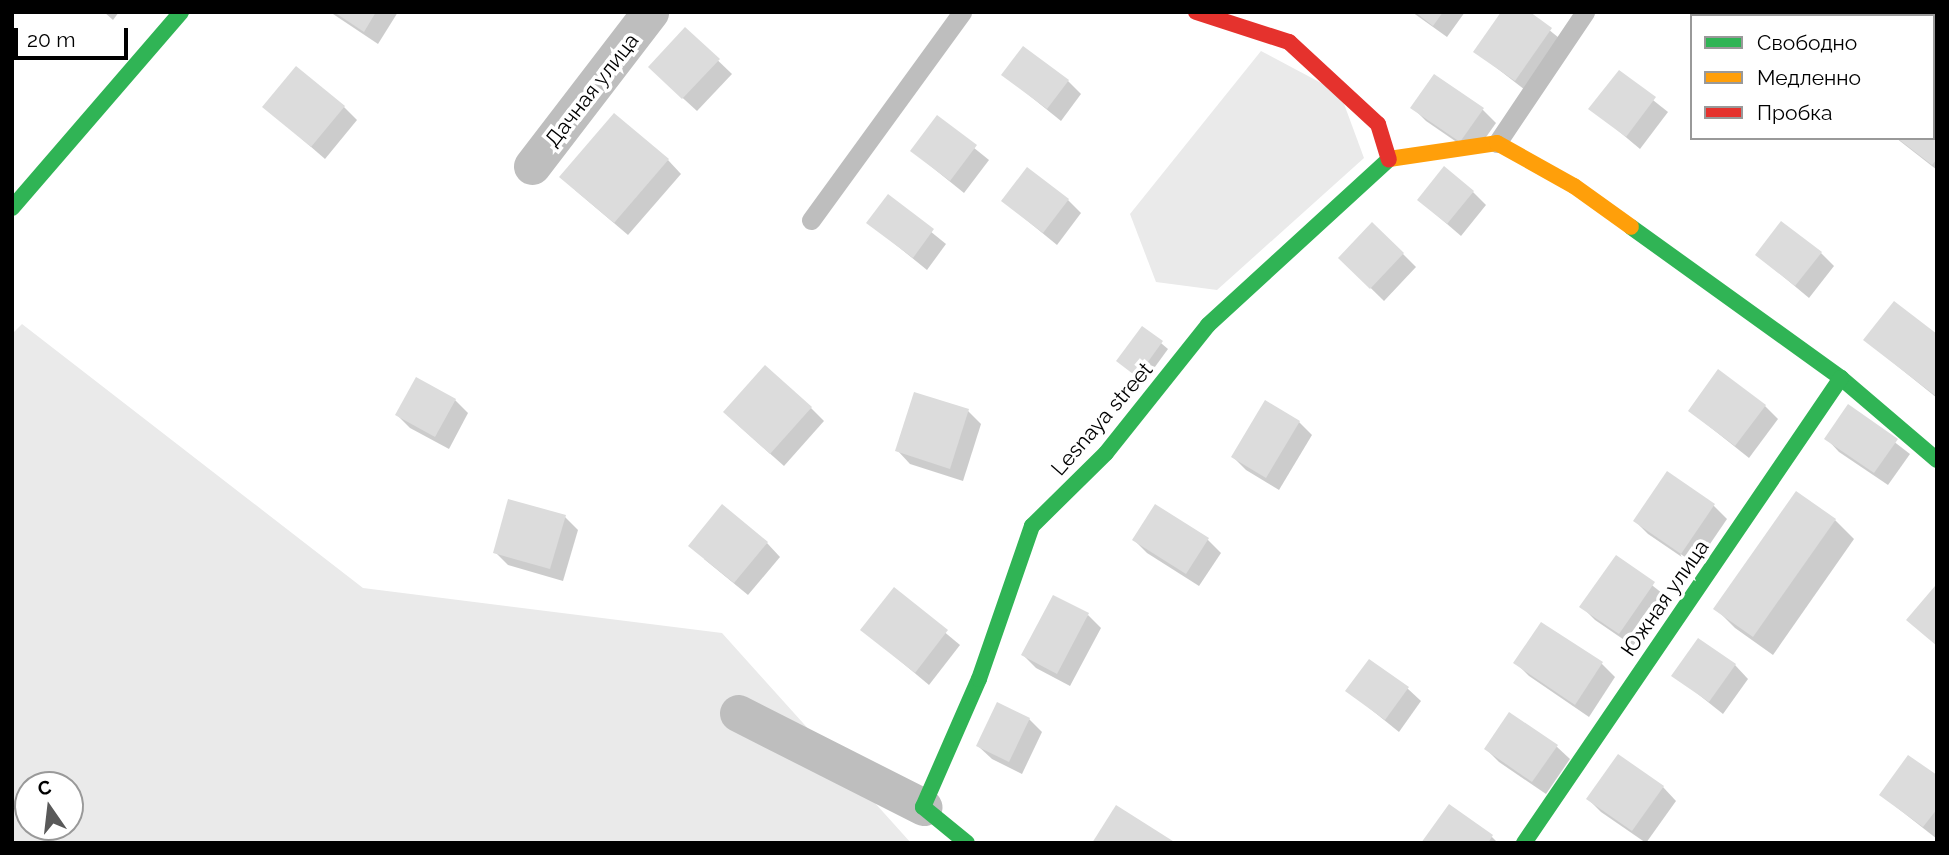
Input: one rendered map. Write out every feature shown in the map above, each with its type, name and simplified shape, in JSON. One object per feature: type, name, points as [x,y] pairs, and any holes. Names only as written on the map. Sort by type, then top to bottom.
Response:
[{"type":"street","points":[[12,208],[181,12]]},
{"type":"street","name":"Дачная улица","points":[[532,166],[650,12]]},
{"type":"street","points":[[1196,12],[1289,42],[1378,124],[1389,159],[1497,143],[1574,186],[1841,378],[1937,460]]},
{"type":"street","name":"Lesnaya street","points":[[923,807],[979,679],[1032,526],[1106,453],[1208,324],[1389,159]]},
{"type":"street","name":"Южная улица","points":[[1524,843],[1841,378]]},
{"type":"street","points":[[738,713],[923,807],[967,843]]},
{"type":"lane","points":[[811,220],[962,12]]},
{"type":"lane","points":[[1497,143],[1585,12]]},
{"type":"shaded area","points":[[1261,51],[1340,93],[1364,158],[1217,290],[1156,282],[1130,214]]},
{"type":"shaded area","points":[[22,324],[363,588],[722,633],[911,843],[12,843],[12,334]]},
{"type":"building","points":[[334,12],[376,12],[364,32]]},
{"type":"building","points":[[1415,12],[1443,12],[1433,26]]},
{"type":"building","points":[[1501,12],[1530,12],[1552,28],[1515,81],[1473,52]]},
{"type":"building","points":[[685,27],[720,59],[682,99],[648,67]]},
{"type":"building","points":[[1023,46],[1069,80],[1047,109],[1001,75]]},
{"type":"building","points":[[296,66],[345,106],[311,147],[262,107]]},
{"type":"building","points":[[1619,70],[1656,97],[1626,137],[1588,109]]},
{"type":"building","points":[[1434,74],[1484,108],[1460,142],[1410,108]]},
{"type":"building","points":[[1935,108],[1937,159],[1932,165],[1900,140],[1935,140]]},
{"type":"building","points":[[614,113],[669,159],[614,223],[559,177]]},
{"type":"building","points":[[937,115],[977,145],[950,181],[910,151]]},
{"type":"building","points":[[1444,166],[1474,191],[1447,224],[1417,200]]},
{"type":"building","points":[[1027,167],[1069,199],[1043,233],[1001,201]]},
{"type":"building","points":[[888,194],[934,229],[913,258],[866,223]]},
{"type":"building","points":[[1781,221],[1822,252],[1795,286],[1755,255]]},
{"type":"building","points":[[1372,222],[1404,253],[1370,289],[1338,258]]},
{"type":"building","points":[[1894,301],[1937,334],[1937,397],[1863,340]]},
{"type":"building","points":[[1142,326],[1163,341],[1137,377],[1116,361]]},
{"type":"building","points":[[765,365],[812,407],[770,454],[723,412]]},
{"type":"building","points":[[1718,369],[1766,405],[1735,446],[1688,411]]},
{"type":"building","points":[[416,377],[456,399],[435,437],[395,415]]},
{"type":"building","points":[[914,392],[969,409],[950,469],[895,451]]},
{"type":"building","points":[[1265,400],[1300,421],[1266,478],[1231,457]]},
{"type":"building","points":[[1848,404],[1898,439],[1874,473],[1824,439]]},
{"type":"building","points":[[1667,471],[1715,504],[1681,554],[1633,521]]},
{"type":"building","points":[[1796,491],[1836,519],[1753,637],[1713,609]]},
{"type":"building","points":[[508,499],[566,515],[550,569],[493,553]]},
{"type":"building","points":[[722,504],[768,542],[734,583],[688,546]]},
{"type":"building","points":[[1155,504],[1209,538],[1186,574],[1132,540]]},
{"type":"building","points":[[1616,555],[1655,582],[1619,634],[1579,607]]},
{"type":"building","points":[[1935,586],[1937,587],[1937,646],[1906,620]]},
{"type":"building","points":[[894,587],[948,630],[915,673],[860,630]]},
{"type":"building","points":[[1053,595],[1089,613],[1057,674],[1021,655]]},
{"type":"building","points":[[1541,622],[1603,662],[1575,705],[1513,663]]},
{"type":"building","points":[[1698,638],[1736,664],[1709,702],[1671,676]]},
{"type":"building","points":[[1369,659],[1409,687],[1385,720],[1345,691]]},
{"type":"building","points":[[997,702],[1030,718],[1009,762],[976,746]]},
{"type":"building","points":[[1509,712],[1558,745],[1532,782],[1484,749]]},
{"type":"building","points":[[1618,754],[1664,786],[1632,831],[1586,799]]},
{"type":"building","points":[[1908,755],[1937,775],[1937,809],[1923,827],[1879,795]]},
{"type":"building","points":[[1449,804],[1493,835],[1488,843],[1421,843]]},
{"type":"building","points":[[1116,805],[1176,843],[1092,843]]},
{"type":"traffic: fast","points":[[12,208],[181,12]]},
{"type":"traffic: fast","points":[[967,843],[923,807],[979,679],[1032,526],[1106,453],[1208,325],[1389,159]]},
{"type":"traffic: fast","points":[[1631,227],[1841,378],[1937,460]]},
{"type":"traffic: fast","points":[[1524,843],[1841,378]]},
{"type":"traffic: slow","points":[[1389,159],[1497,143],[1574,186],[1631,227]]},
{"type":"traffic: jam","points":[[1196,12],[1289,42],[1378,124],[1389,159]]}]
